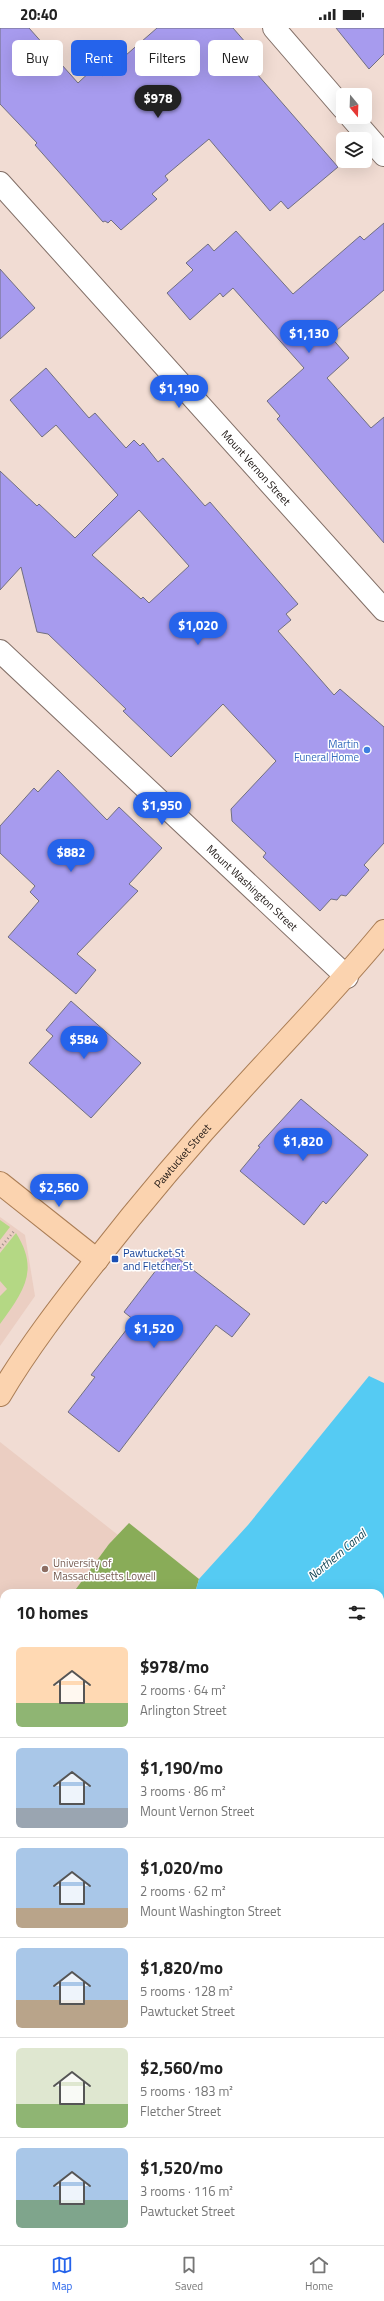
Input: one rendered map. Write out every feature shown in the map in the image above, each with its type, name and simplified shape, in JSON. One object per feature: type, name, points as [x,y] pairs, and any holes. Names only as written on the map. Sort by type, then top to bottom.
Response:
[{"type":"main road","name":"Pawtucket Street","points":[[0,1395],[47,1324],[139,1205],[238,1092],[347,977],[384,931]]},
{"type":"main road","points":[[0,1183],[97,1260]]},
{"type":"street","points":[[274,28],[336,100]]},
{"type":"street","points":[[357,124],[384,155]]},
{"type":"street","name":"Mount Vernon Street","points":[[0,183],[384,610]]},
{"type":"street","name":"Mount Washington Street","points":[[0,651],[347,977]]},
{"type":"path","points":[[0,1248],[17,1227]]},
{"type":"shaded area","points":[[0,1217],[25,1235],[35,1296],[0,1346]]},
{"type":"shaded area","name":"University of Massachusetts Lowell","points":[[0,1442],[118,1535],[109,1544],[76,1589],[0,1589]]},
{"type":"green space","points":[[0,1220],[10,1227],[0,1240]]},
{"type":"green space","points":[[16,1233],[27,1259],[28,1270],[26,1281],[16,1302],[0,1324],[0,1296],[7,1289],[0,1281],[0,1253]]},
{"type":"green space","points":[[129,1523],[199,1579],[196,1589],[76,1589],[109,1544]]},
{"type":"water","name":"Northern Canal","points":[[369,1376],[384,1383],[384,1589],[196,1589],[199,1579],[248,1525]]},
{"type":"building","points":[[0,28],[29,28],[40,40],[12,40],[12,76],[63,76],[63,66],[78,83],[85,76],[127,76],[127,54],[135,47],[135,76],[200,76],[200,40],[143,40],[157,28],[233,28],[243,40],[208,40],[208,76],[259,76],[336,165],[337,168],[288,209],[281,201],[270,211],[209,139],[165,176],[168,180],[152,194],[157,199],[121,230],[111,220],[108,223],[105,221],[103,222],[35,145],[37,143],[0,104]]},
{"type":"building","points":[[336,28],[384,28],[384,54],[369,69]]},
{"type":"building","points":[[384,223],[384,290],[330,336],[349,358],[327,378],[371,428],[384,417],[384,543],[277,419],[280,416],[267,401],[304,368],[233,288],[223,297],[220,293],[190,320],[167,293],[193,270],[186,263],[208,244],[214,251],[236,231],[293,294],[360,236],[364,240]]},
{"type":"building","points":[[0,269],[35,308],[0,339]]},
{"type":"building","points":[[46,368],[89,418],[95,413],[126,448],[134,440],[140,446],[143,443],[158,462],[163,458],[205,506],[210,502],[298,604],[286,614],[291,620],[278,631],[334,695],[340,689],[384,727],[384,843],[364,865],[369,870],[346,896],[341,895],[337,900],[331,899],[320,911],[263,857],[266,853],[232,821],[231,809],[276,761],[223,704],[171,757],[123,711],[126,709],[48,634],[37,632],[21,567],[0,590],[0,471],[37,506],[39,504],[75,538],[118,495],[56,425],[42,437],[10,400]],"holes":[[[139,510],[189,566],[149,603],[143,597],[141,599],[92,555]]]},
{"type":"building","points":[[58,770],[107,820],[119,807],[162,848],[129,884],[138,891],[77,954],[96,970],[76,994],[8,937],[39,901],[30,892],[35,886],[0,853],[0,826],[34,788],[38,792]]},
{"type":"building","points":[[71,1001],[141,1063],[91,1118],[29,1063],[53,1036],[46,1030]]},
{"type":"building","points":[[301,1099],[368,1155],[326,1204],[323,1201],[304,1225],[240,1171],[260,1147],[258,1146]]},
{"type":"building","points":[[170,1252],[250,1314],[232,1337],[216,1325],[119,1452],[68,1412],[95,1377],[91,1375],[134,1320],[124,1312]]},
{"type":"place","name":"Martin Funeral Home","points":[[367,750]]},
{"type":"place","name":"Pawtucket St and Fletcher St","points":[[115,1259]]},
{"type":"place","name":"University of Massachusetts Lowell","points":[[45,1569]]}]
